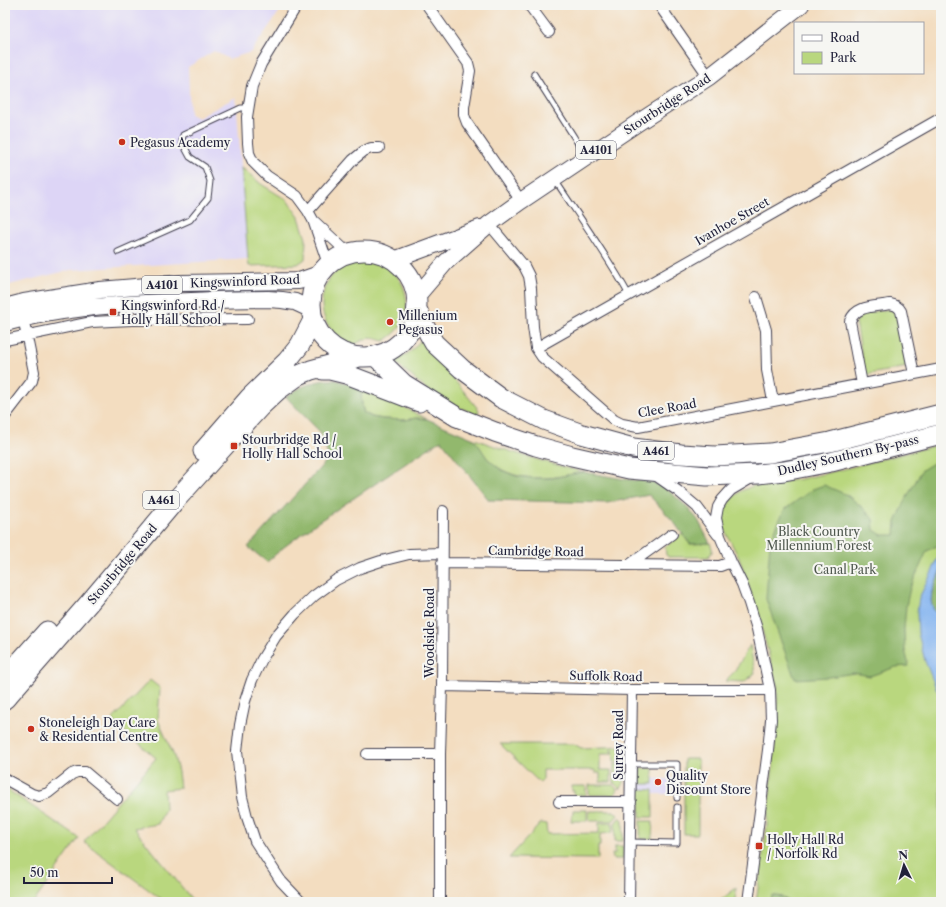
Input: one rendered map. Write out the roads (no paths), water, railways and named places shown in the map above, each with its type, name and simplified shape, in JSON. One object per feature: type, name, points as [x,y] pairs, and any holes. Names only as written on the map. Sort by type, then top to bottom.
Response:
[{"type":"highway","name":"A461","points":[[372,251],[384,254],[394,260],[405,270],[413,283],[417,303],[413,325],[404,339],[391,350],[367,357],[344,353],[330,346],[320,334],[312,315],[312,291],[324,269],[337,257],[348,253],[372,251]]},
{"type":"highway","name":"Dudley Southern By-pass","points":[[417,303],[425,327],[434,344],[462,369],[501,398],[544,420],[582,434],[633,448],[681,454],[715,456],[770,453],[830,442],[941,414]]},
{"type":"highway","name":"Stourbridge Road","points":[[5,678],[79,595],[250,397],[287,361],[300,345],[312,315]]},
{"type":"highway","name":"Dudley Southern By-pass","points":[[367,357],[404,384],[457,417],[495,432],[543,448],[629,470],[707,476],[758,474],[784,471],[831,462],[941,434]]},
{"type":"highway","name":"Stourbridge Road","points":[[5,699],[89,603],[174,502],[260,407],[277,391],[311,370],[367,357]]},
{"type":"highway","name":"A461","points":[[311,370],[330,370],[346,374],[457,417]]},
{"type":"main road","name":"Stourbridge Road","points":[[417,303],[446,262],[489,224],[585,158],[709,77],[801,5]]},
{"type":"main road","name":"Stourbridge Road","points":[[394,260],[489,224]]},
{"type":"main road","name":"Kingswinford Road","points":[[5,307],[24,302],[100,290],[182,283],[299,281],[324,269]]},
{"type":"main road","name":"Kingswinford Road","points":[[5,323],[23,318],[74,309],[119,304],[268,298],[295,302],[312,315]]},
{"type":"street","points":[[297,5],[261,64],[252,86],[247,117],[249,153],[253,162],[267,176],[297,196],[308,211],[313,220],[324,269]]},
{"type":"street","points":[[427,5],[468,63],[470,71],[464,107],[464,115],[467,123],[521,201]]},
{"type":"street","points":[[529,5],[548,32]]},
{"type":"street","points":[[659,5],[709,77]]},
{"type":"street","name":"Ivanhoe Street","points":[[536,348],[941,118]]},
{"type":"street","points":[[308,211],[353,160],[364,151],[371,148],[379,148]]},
{"type":"street","points":[[313,220],[348,253]]},
{"type":"street","points":[[489,224],[524,266],[529,276],[536,348]]},
{"type":"street","points":[[756,297],[766,330],[767,370],[773,401]]},
{"type":"street","name":"Kingswinford Road","points":[[132,320],[161,310],[180,301]]},
{"type":"street","points":[[862,384],[850,321],[852,316],[861,309],[890,304],[898,307],[901,311],[914,374]]},
{"type":"street","points":[[5,416],[32,381],[34,372],[23,318]]},
{"type":"street","name":"Kingswinford Road","points":[[5,340],[92,322],[132,320],[248,319]]},
{"type":"street","name":"Clee Road","points":[[536,348],[542,357],[614,420],[622,424],[638,427],[941,369]]},
{"type":"street","points":[[650,471],[697,507],[720,536]]},
{"type":"street","points":[[748,902],[768,750],[770,690],[757,629],[749,603],[720,536],[716,518],[718,507],[731,490],[758,474]]},
{"type":"street","name":"Woodside Road","points":[[440,902],[443,511]]},
{"type":"street","points":[[629,565],[672,534]]},
{"type":"street","points":[[301,902],[281,881],[255,840],[242,797],[237,751],[245,701],[252,680],[262,659],[276,636],[295,614],[314,596],[336,580],[360,568],[381,561],[409,554],[442,553]]},
{"type":"street","name":"Cambridge Road","points":[[442,563],[720,566],[731,562]]},
{"type":"street","name":"Suffolk Road","points":[[442,686],[632,690],[770,690]]},
{"type":"street","name":"Surrey Road","points":[[629,902],[632,690]]},
{"type":"street","points":[[367,754],[440,754]]},
{"type":"street","points":[[5,779],[32,794],[39,796],[48,793],[72,774],[77,772],[85,772],[117,799]]},
{"type":"street","points":[[559,802],[631,802]]},
{"type":"lane","points":[[534,74],[574,137],[585,158]]},
{"type":"lane","points":[[118,252],[190,220],[208,198],[210,181],[205,167],[190,157],[182,142],[183,135],[241,108],[248,108]]},
{"type":"lane","points":[[554,179],[609,260],[629,295]]},
{"type":"lane","points":[[631,764],[677,764],[677,798]]},
{"type":"lane","points":[[630,842],[677,843],[677,807]]},
{"type":"water","points":[[941,551],[941,569],[932,591],[931,601],[934,611],[941,618],[941,700],[925,661],[918,633],[917,612],[919,598]]},
{"type":"place","name":"Pegasus Academy","points":[[122,142]]},
{"type":"place","name":"Kingswinford Rd / Holly Hall School","points":[[113,312]]},
{"type":"place","name":"Millenium Pegasus","points":[[390,322]]},
{"type":"place","name":"Stourbridge Rd / Holly Hall School","points":[[234,446]]},
{"type":"place","name":"Stoneleigh Day Care & Residential Centre","points":[[31,729]]},
{"type":"place","name":"Quality Discount Store","points":[[658,782]]},
{"type":"place","name":"Holly Hall Rd / Norfolk Rd","points":[[759,846]]},
{"type":"park label","name":"Black Country Millennium Forest","points":[[819,538]]},
{"type":"park label","name":"Canal Park","points":[[845,569]]}]
